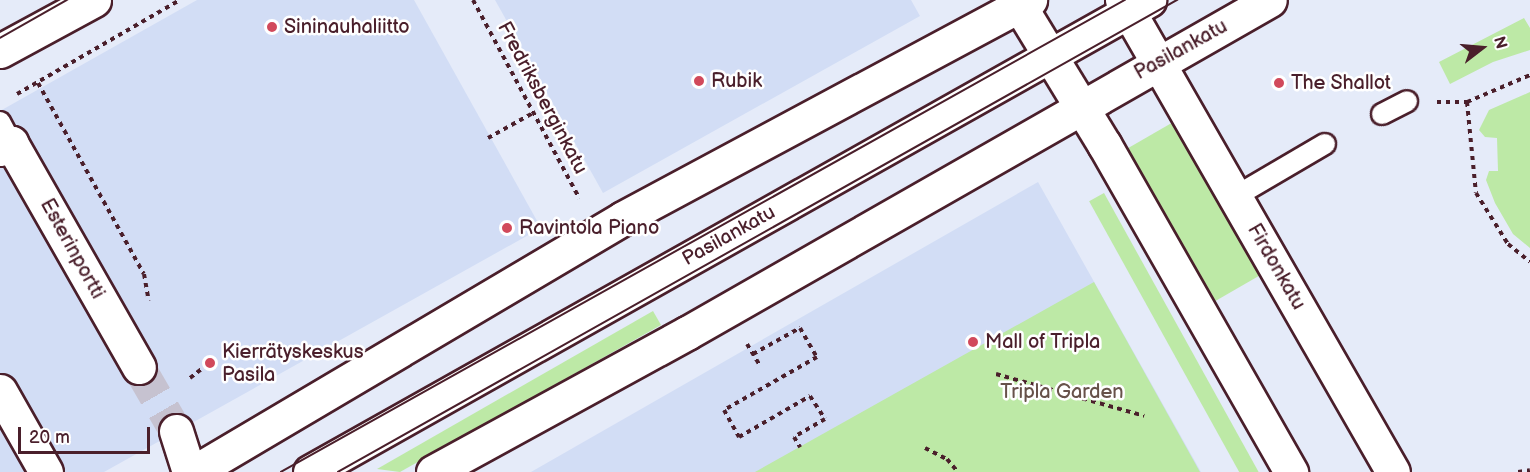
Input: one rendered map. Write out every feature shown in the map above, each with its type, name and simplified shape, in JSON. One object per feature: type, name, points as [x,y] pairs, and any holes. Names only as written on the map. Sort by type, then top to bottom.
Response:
[{"type":"street","points":[[0,51],[94,0]]},
{"type":"street","name":"Pasilankatu","points":[[433,472],[708,321],[1013,149],[1079,107],[1270,0]]},
{"type":"street","points":[[194,472],[623,218],[1022,2],[1050,57],[1104,144],[1291,472]]},
{"type":"street","name":"Pasilankatu","points":[[310,472],[1050,57],[1133,4]]},
{"type":"street","name":"Firdonkatu","points":[[1133,4],[1160,62],[1393,472]]},
{"type":"street","name":"Esterinportti","points":[[4,138],[139,367]]},
{"type":"street","points":[[0,391],[46,472]]},
{"type":"street","points":[[176,431],[189,472]]},
{"type":"lane","points":[[1382,114],[1407,101]]},
{"type":"lane","points":[[1236,196],[1325,144]]},
{"type":"path","points":[[9,98],[180,0]]},
{"type":"path","name":"Fredriksberginkatu","points":[[473,0],[580,200]]},
{"type":"path","points":[[1407,101],[1467,102],[1530,75]]},
{"type":"path","points":[[38,82],[144,274],[151,308]]},
{"type":"path","points":[[1467,102],[1476,193],[1508,244],[1530,262]]},
{"type":"path","points":[[488,138],[533,113]]},
{"type":"path","points":[[753,354],[800,328],[818,357],[724,410],[740,437],[810,396],[825,420],[794,437],[800,447]]},
{"type":"path","points":[[742,335],[759,364]]},
{"type":"path","points":[[190,378],[203,368]]},
{"type":"path","points":[[996,374],[1144,416]]},
{"type":"path","points":[[925,448],[947,459],[958,472]]},
{"type":"path","points":[[1518,472],[1530,470]]},
{"type":"shaded area","points":[[197,0],[414,0],[541,228],[104,472],[0,472],[0,111]]},
{"type":"shaded area","name":"Rubik","points":[[495,0],[911,0],[920,16],[603,193]]},
{"type":"shaded area","name":"Mall of Tripla","points":[[1038,182],[1201,472],[531,472]]},
{"type":"green space","points":[[1524,18],[1530,28],[1530,50],[1493,62],[1450,84],[1439,62]]},
{"type":"green space","points":[[1530,92],[1530,248],[1513,234],[1495,203],[1486,180],[1489,171],[1498,171],[1497,138],[1485,137],[1479,130],[1489,110]]},
{"type":"green space","points":[[1182,117],[1270,269],[1213,302],[1125,150]]},
{"type":"green space","points":[[1104,193],[1259,472],[1239,472],[1089,201]]},
{"type":"green space","name":"Tripla Garden","points":[[1094,282],[1200,472],[755,472]]},
{"type":"green space","points":[[653,311],[661,325],[400,472],[377,469]]},
{"type":"tunnel","points":[[139,367],[176,431]]},
{"type":"tram line","points":[[0,38],[67,0]]},
{"type":"tram line","points":[[281,472],[1125,0]]},
{"type":"tram line","points":[[338,472],[1177,0]]},
{"type":"place","name":"Sininauhaliitto","points":[[272,27]]},
{"type":"place","name":"Rubik","points":[[699,81]]},
{"type":"place","name":"The Shallot","points":[[1279,83]]},
{"type":"place","name":"Ravintola Piano","points":[[507,228]]},
{"type":"place","name":"Mall of Tripla","points":[[973,342]]},
{"type":"place","name":"Kierrätyskeskus Pasila","points":[[210,363]]}]
